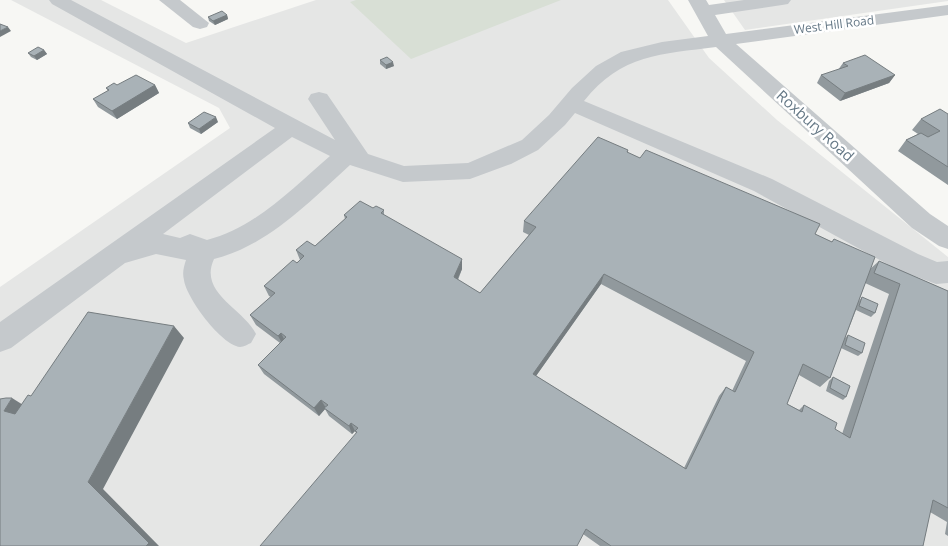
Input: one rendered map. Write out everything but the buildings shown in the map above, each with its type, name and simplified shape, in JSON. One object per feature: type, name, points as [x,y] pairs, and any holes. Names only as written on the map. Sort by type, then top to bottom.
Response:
[{"type":"street","name":"West Hill Road","points":[[58,0],[292,126],[312,139],[354,157],[403,174],[470,171],[530,145],[557,120],[603,70],[628,56],[662,48],[948,10]]},
{"type":"street","points":[[168,0],[200,23]]},
{"type":"street","points":[[700,6],[782,0]]},
{"type":"street","points":[[880,0],[905,16]]},
{"type":"street","name":"Roxbury Road","points":[[700,6],[720,40],[921,221],[948,239]]},
{"type":"street","points":[[105,262],[141,246],[159,244],[180,249],[205,251],[231,243],[264,224],[354,157],[319,99]]},
{"type":"street","points":[[571,103],[763,185],[908,262],[936,273],[948,272]]},
{"type":"street","points":[[0,338],[292,126]]},
{"type":"street","points":[[202,192],[183,215],[179,232],[190,244],[205,251]]},
{"type":"street","points":[[205,251],[197,269],[199,286],[215,311],[241,334]]},
{"type":"shaded area","points":[[11,0],[101,0],[186,43],[316,0],[668,0],[709,58],[777,120],[948,257],[948,546],[0,546],[0,287],[230,128],[219,108]]},
{"type":"shaded area","points":[[356,0],[561,0],[411,59],[350,2]]},
{"type":"shaded area","points":[[724,0],[948,0],[948,1],[745,30]]}]
